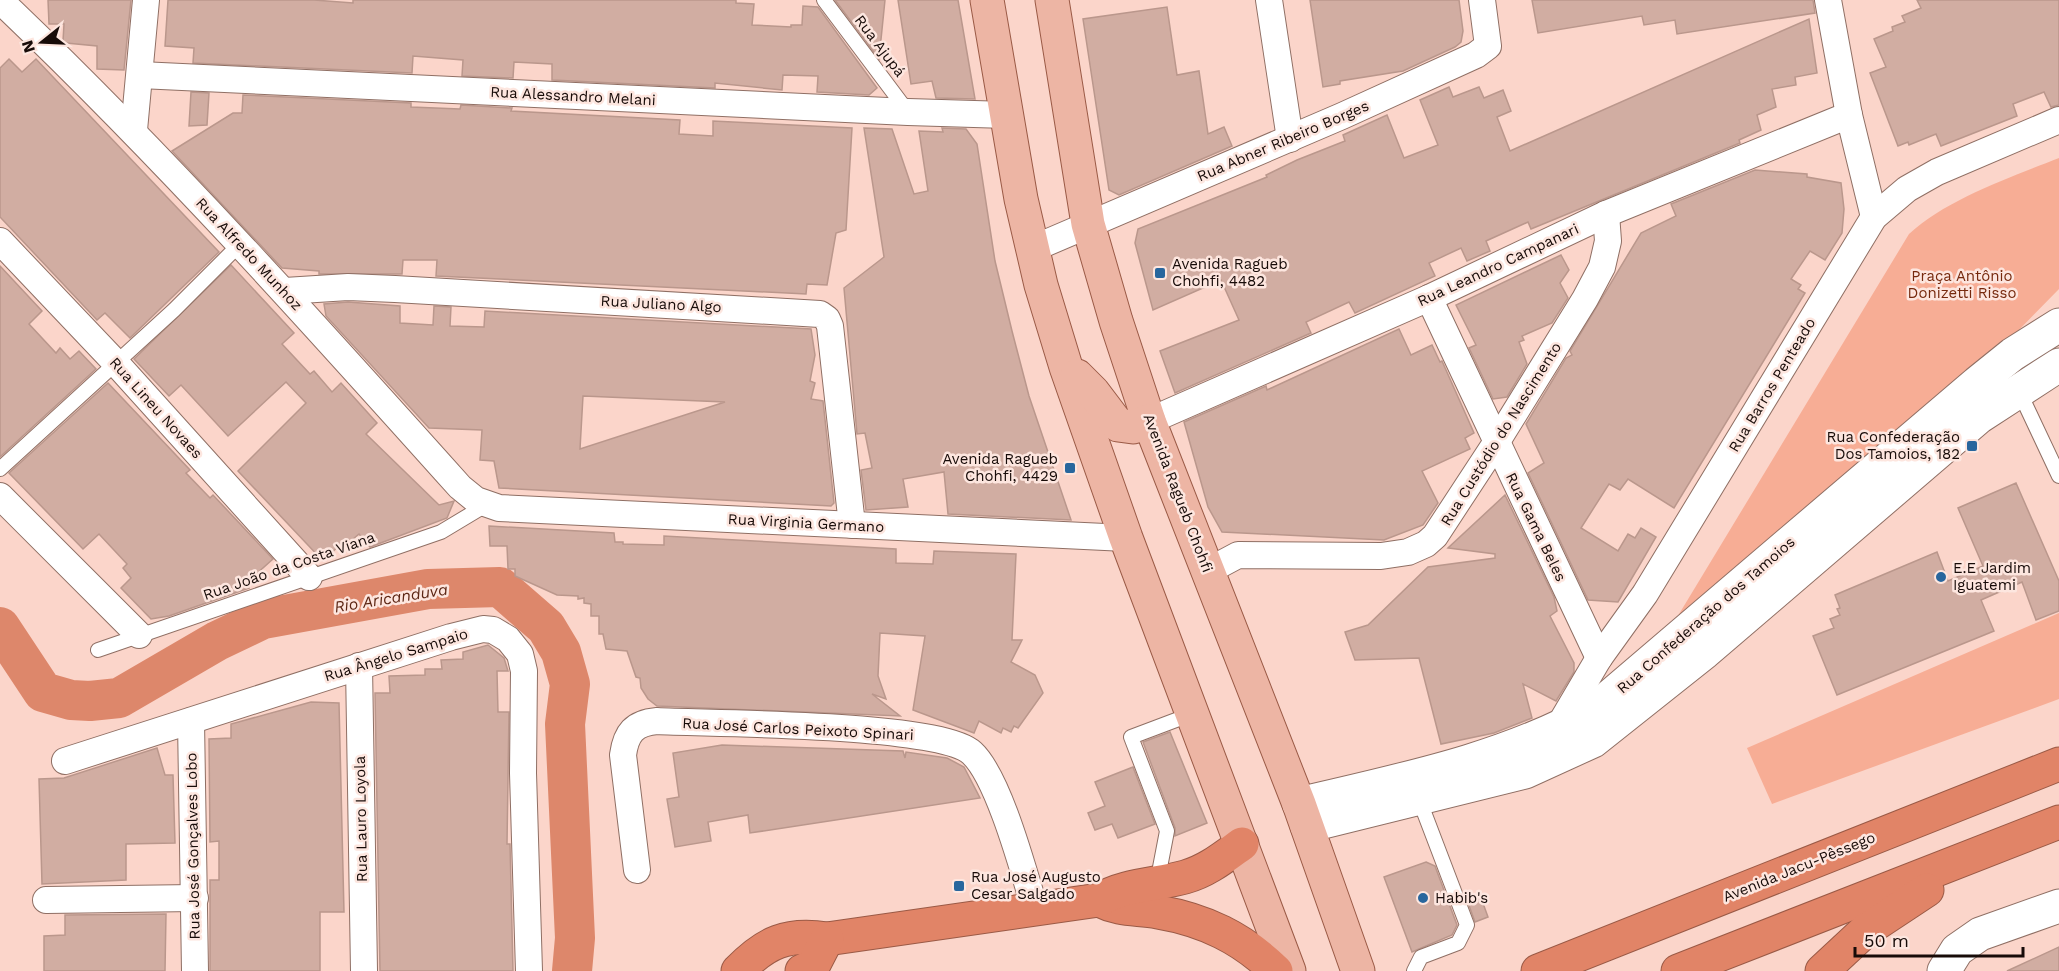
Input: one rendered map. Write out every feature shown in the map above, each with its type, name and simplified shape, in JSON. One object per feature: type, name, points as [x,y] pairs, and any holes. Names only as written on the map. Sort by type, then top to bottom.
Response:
[{"type":"highway","name":"Avenida Jacu-Pêssego","points":[[1538,971],[2059,764]]},
{"type":"highway","points":[[1678,971],[1976,857],[2059,822]]},
{"type":"highway","points":[[738,971],[755,953],[779,940],[802,935],[827,939],[1099,900],[1116,890],[1187,876],[1213,865],[1242,843]]},
{"type":"highway","points":[[1822,971],[1864,931],[1976,857]]},
{"type":"highway","points":[[1099,900],[1118,909],[1156,911],[1212,925],[1255,951],[1276,971]]},
{"type":"highway","points":[[802,971],[813,966],[827,939]]},
{"type":"main road","points":[[987,0],[1032,249],[1066,367],[1126,538],[1289,971]]},
{"type":"main road","name":"Avenida Ragueb Chohfi","points":[[1052,0],[1088,224],[1116,321],[1149,421],[1303,815],[1359,971]]},
{"type":"main road","name":"Rua Confederação dos Tamoios","points":[[1303,815],[1556,731],[1596,708],[1626,685],[1977,383],[2013,354],[2059,325]]},
{"type":"main road","name":"Rua Confederação dos Tamoios","points":[[1303,815],[1419,799],[1524,772],[1593,741],[1705,652],[1979,417],[2059,365]]},
{"type":"main road","points":[[1066,367],[1093,392],[1118,425],[1133,427],[1149,421]]},
{"type":"main road","points":[[1956,964],[1980,934],[2059,906]]},
{"type":"street","points":[[134,130],[146,0]]},
{"type":"street","points":[[1269,0],[1290,139]]},
{"type":"street","name":"Rua Abner Ribeiro Borges","points":[[1032,249],[1290,139],[1486,50],[1488,38],[1482,0]]},
{"type":"street","points":[[1828,0],[1848,115],[1874,217]]},
{"type":"street","name":"Rua Alfredo Munhoz","points":[[5,7],[134,130],[238,245],[285,291],[460,487],[486,505]]},
{"type":"street","name":"Rua Alessandro Melani","points":[[140,75],[1007,115]]},
{"type":"street","name":"Rua Leandro Campanari","points":[[1149,421],[1429,298],[1606,214],[1848,115]]},
{"type":"street","name":"Rua Barros Penteado","points":[[1556,731],[1599,658],[1645,594],[1874,217],[1907,189],[1937,171],[2059,120]]},
{"type":"street","name":"Rua Custódio do Nascimento","points":[[1208,571],[1238,555],[1381,556],[1408,552],[1426,544],[1448,520],[1602,267],[1608,241],[1606,214]]},
{"type":"street","name":"Rua Lineu Novaes","points":[[0,241],[115,362],[309,577]]},
{"type":"street","name":"Rua Juliano Algo","points":[[285,291],[348,287],[395,289],[820,314],[827,319],[830,326],[852,525]]},
{"type":"street","name":"Rua Gama Beles","points":[[1429,298],[1599,658]]},
{"type":"street","points":[[0,496],[140,635]]},
{"type":"street","name":"Rua Virginia Germano","points":[[486,505],[1126,538]]},
{"type":"street","name":"Rua Ângelo Sampaio","points":[[66,761],[359,666],[483,629],[493,630],[508,639],[520,654],[524,671],[523,773],[529,971]]},
{"type":"street","name":"Rua Lauro Loyola","points":[[359,666],[364,971]]},
{"type":"street","name":"Rua José Gonçalves Lobo","points":[[191,720],[195,971]]},
{"type":"street","name":"Rua José Carlos Peixoto Spinari","points":[[637,870],[623,755],[625,741],[634,728],[640,724],[657,721],[894,732],[960,744],[974,754],[992,784],[1018,852],[1035,909]]},
{"type":"street","points":[[46,900],[195,898]]},
{"type":"lane","name":"Rua Ajupá","points":[[824,0],[909,112]]},
{"type":"lane","points":[[0,469],[174,310],[238,245]]},
{"type":"lane","points":[[2018,390],[2059,476]]},
{"type":"lane","name":"Rua João da Costa Viana","points":[[99,650],[441,532],[486,505]]},
{"type":"lane","points":[[1157,883],[1167,831],[1131,737],[1192,714]]},
{"type":"lane","points":[[1414,971],[1421,957],[1458,943],[1467,925],[1419,799]]},
{"type":"green space","name":"Praça Antônio Donizetti Risso","points":[[2059,158],[2059,289],[2009,340],[1670,629],[1909,234],[1924,221],[1961,200],[2000,181]]},
{"type":"green space","points":[[2059,613],[2059,699],[1772,804],[1747,748]]},
{"type":"building","points":[[48,0],[131,0],[124,70],[97,69],[97,46],[63,41],[64,24],[49,24]]},
{"type":"building","points":[[168,0],[314,0],[353,3],[353,0],[736,0],[736,3],[754,4],[752,25],[791,27],[791,25],[802,25],[803,6],[818,7],[877,88],[869,95],[817,92],[818,76],[783,75],[782,90],[715,83],[715,88],[552,80],[552,64],[514,62],[513,78],[462,76],[463,60],[413,56],[412,73],[193,63],[194,48],[165,46]]},
{"type":"building","points":[[835,0],[885,0],[879,59]]},
{"type":"building","points":[[898,0],[958,0],[975,99],[936,98],[932,81],[911,84]]},
{"type":"building","points":[[1310,0],[1459,0],[1463,31],[1461,42],[1403,71],[1340,81],[1340,84],[1323,87]]},
{"type":"building","points":[[1532,0],[1813,0],[1815,13],[1677,34],[1675,20],[1644,25],[1642,16],[1538,33]]},
{"type":"building","points":[[1917,0],[2059,0],[2059,105],[2051,107],[2044,92],[2013,104],[2017,116],[1941,146],[1936,134],[1909,145],[1908,142],[1898,146],[1870,73],[1886,67],[1874,39],[1893,31],[1892,27],[1905,22],[1902,16],[1921,8]]},
{"type":"building","points":[[1167,7],[1177,75],[1199,71],[1208,134],[1224,127],[1232,146],[1119,195],[1109,190],[1083,19]]},
{"type":"building","points":[[1809,19],[1817,73],[1795,77],[1796,85],[1772,89],[1776,107],[1757,115],[1761,130],[1739,140],[1740,143],[1531,229],[1528,222],[1486,241],[1490,251],[1467,261],[1461,248],[1429,263],[1435,276],[1355,313],[1349,302],[1306,322],[1311,333],[1175,393],[1160,351],[1239,320],[1221,280],[1153,310],[1135,243],[1138,229],[1267,177],[1266,175],[1297,160],[1345,141],[1343,135],[1387,115],[1404,158],[1438,145],[1420,100],[1449,87],[1453,97],[1479,87],[1484,98],[1503,90],[1511,111],[1497,117],[1510,151]]},
{"type":"building","points":[[9,59],[22,72],[36,59],[219,252],[130,338],[105,313],[97,320],[0,217],[0,68]]},
{"type":"building","points":[[191,92],[209,93],[207,125],[189,126]]},
{"type":"building","points":[[243,95],[411,103],[411,107],[460,109],[461,105],[512,108],[511,111],[680,120],[679,134],[713,136],[713,121],[852,128],[846,230],[836,233],[827,285],[807,284],[806,294],[436,276],[437,260],[403,260],[402,274],[319,274],[319,271],[282,268],[172,151],[233,113],[242,113]]},
{"type":"building","points":[[864,128],[892,129],[914,194],[928,191],[919,131],[943,132],[942,128],[966,129],[977,144],[995,261],[1012,331],[1029,396],[1071,520],[948,514],[944,472],[903,479],[908,507],[866,510],[861,470],[872,468],[865,433],[857,434],[844,288],[884,257]]},
{"type":"building","points":[[1755,170],[1807,174],[1807,177],[1841,183],[1844,209],[1842,233],[1825,260],[1810,251],[1791,279],[1801,285],[1798,289],[1805,293],[1674,508],[1628,479],[1620,490],[1609,484],[1581,528],[1618,551],[1628,534],[1635,538],[1641,528],[1656,537],[1618,602],[1588,600],[1528,473],[1544,463],[1526,424],[1566,358],[1572,355],[1570,351],[1641,233],[1676,216],[1671,204]]},
{"type":"building","points":[[1561,255],[1569,270],[1560,283],[1568,298],[1552,323],[1522,336],[1524,340],[1519,342],[1527,364],[1507,397],[1493,399],[1469,348],[1476,345],[1456,305]]},
{"type":"building","points":[[231,265],[294,333],[282,344],[310,374],[314,371],[332,392],[341,383],[377,423],[366,434],[439,505],[454,501],[447,518],[370,547],[359,534],[346,545],[344,541],[323,561],[238,471],[306,403],[286,382],[228,436],[181,385],[169,396],[134,359]]},
{"type":"building","points":[[0,266],[42,311],[29,324],[56,353],[60,348],[70,359],[79,351],[96,369],[0,457]]},
{"type":"building","points":[[348,302],[400,306],[400,323],[433,325],[434,306],[451,307],[450,326],[484,327],[485,311],[811,329],[815,355],[810,381],[815,383],[811,399],[823,401],[834,503],[831,506],[499,488],[494,461],[480,460],[482,430],[429,428],[326,316],[324,304]],"holes":[[[583,396],[725,402],[580,449]]]},
{"type":"building","points":[[1399,329],[1411,355],[1432,345],[1440,362],[1442,361],[1474,433],[1465,438],[1470,449],[1422,471],[1438,503],[1423,525],[1384,540],[1222,532],[1208,507],[1184,422],[1266,386],[1267,390]]},
{"type":"building","points":[[108,383],[190,470],[186,473],[210,498],[213,495],[273,559],[246,583],[249,588],[169,616],[151,619],[121,588],[131,578],[123,568],[127,564],[99,534],[83,549],[9,473]]},
{"type":"building","points":[[2016,483],[2059,581],[2059,611],[2036,620],[2022,582],[1981,600],[1994,631],[1837,695],[1813,636],[1834,628],[1830,619],[1840,615],[1835,595],[1937,552],[1948,581],[1983,566],[1958,508]]},
{"type":"building","points":[[1505,495],[1554,597],[1557,611],[1550,616],[1574,663],[1574,672],[1556,701],[1523,684],[1532,718],[1494,733],[1441,744],[1419,658],[1355,660],[1345,632],[1368,625],[1428,567],[1495,558],[1495,554],[1448,548]]},
{"type":"building","points":[[489,526],[614,533],[615,542],[623,542],[623,544],[664,545],[664,536],[896,549],[896,563],[933,564],[934,551],[1016,554],[1012,640],[1022,640],[1011,662],[1035,675],[1043,693],[1018,728],[1014,726],[1011,732],[1003,728],[1001,733],[979,721],[974,733],[913,710],[925,636],[880,633],[878,676],[886,699],[872,694],[900,716],[657,706],[648,699],[641,688],[640,678],[636,677],[627,651],[606,649],[603,634],[599,634],[599,616],[591,616],[591,604],[584,603],[584,598],[578,599],[578,596],[557,595],[515,576],[515,569],[508,569],[507,546],[490,546]]},
{"type":"building","points":[[488,645],[504,658],[508,671],[497,671],[498,712],[509,712],[507,844],[510,844],[513,971],[380,971],[375,693],[390,693],[389,676],[425,675],[425,669],[442,669],[441,660],[463,659],[463,652]]},
{"type":"building","points":[[311,702],[339,703],[344,912],[320,912],[320,971],[210,971],[210,880],[219,880],[219,841],[210,842],[209,739],[231,738],[231,724]]},
{"type":"building","points":[[1170,732],[1207,823],[1175,836],[1175,828],[1143,742]]},
{"type":"building","points":[[722,745],[903,751],[905,758],[906,752],[947,758],[964,767],[980,798],[750,833],[748,815],[708,822],[711,841],[675,847],[667,799],[679,797],[673,753]]},
{"type":"building","points":[[157,748],[165,775],[173,775],[175,843],[126,844],[126,880],[42,884],[39,779],[64,778]]},
{"type":"building","points":[[1133,767],[1155,824],[1118,838],[1112,824],[1095,830],[1088,813],[1105,806],[1095,782]]},
{"type":"building","points":[[1426,862],[1435,866],[1457,925],[1452,935],[1412,952],[1384,877]]},
{"type":"building","points":[[1480,895],[1488,917],[1475,922],[1467,900]]},
{"type":"building","points":[[166,914],[165,971],[44,971],[44,936],[65,935],[65,915]]},
{"type":"building","points":[[2059,947],[2059,971],[2007,971]]},
{"type":"waterway","name":"Rio Aricanduva","points":[[0,627],[43,692],[71,700],[90,701],[119,698],[217,641],[263,619],[428,589],[500,587],[546,627],[561,652],[570,684],[565,724],[575,938],[572,971]]},
{"type":"place","name":"Avenida Ragueb Chohfi, 4482","points":[[1160,273]]},
{"type":"place","name":"Rua Confederação Dos Tamoios, 182","points":[[1972,446]]},
{"type":"place","name":"Avenida Ragueb Chohfi, 4429","points":[[1070,468]]},
{"type":"place","name":"E.E Jardim Iguatemi","points":[[1941,577]]},
{"type":"place","name":"Rua José Augusto Cesar Salgado","points":[[959,886]]},
{"type":"place","name":"Habib's","points":[[1423,898]]}]
